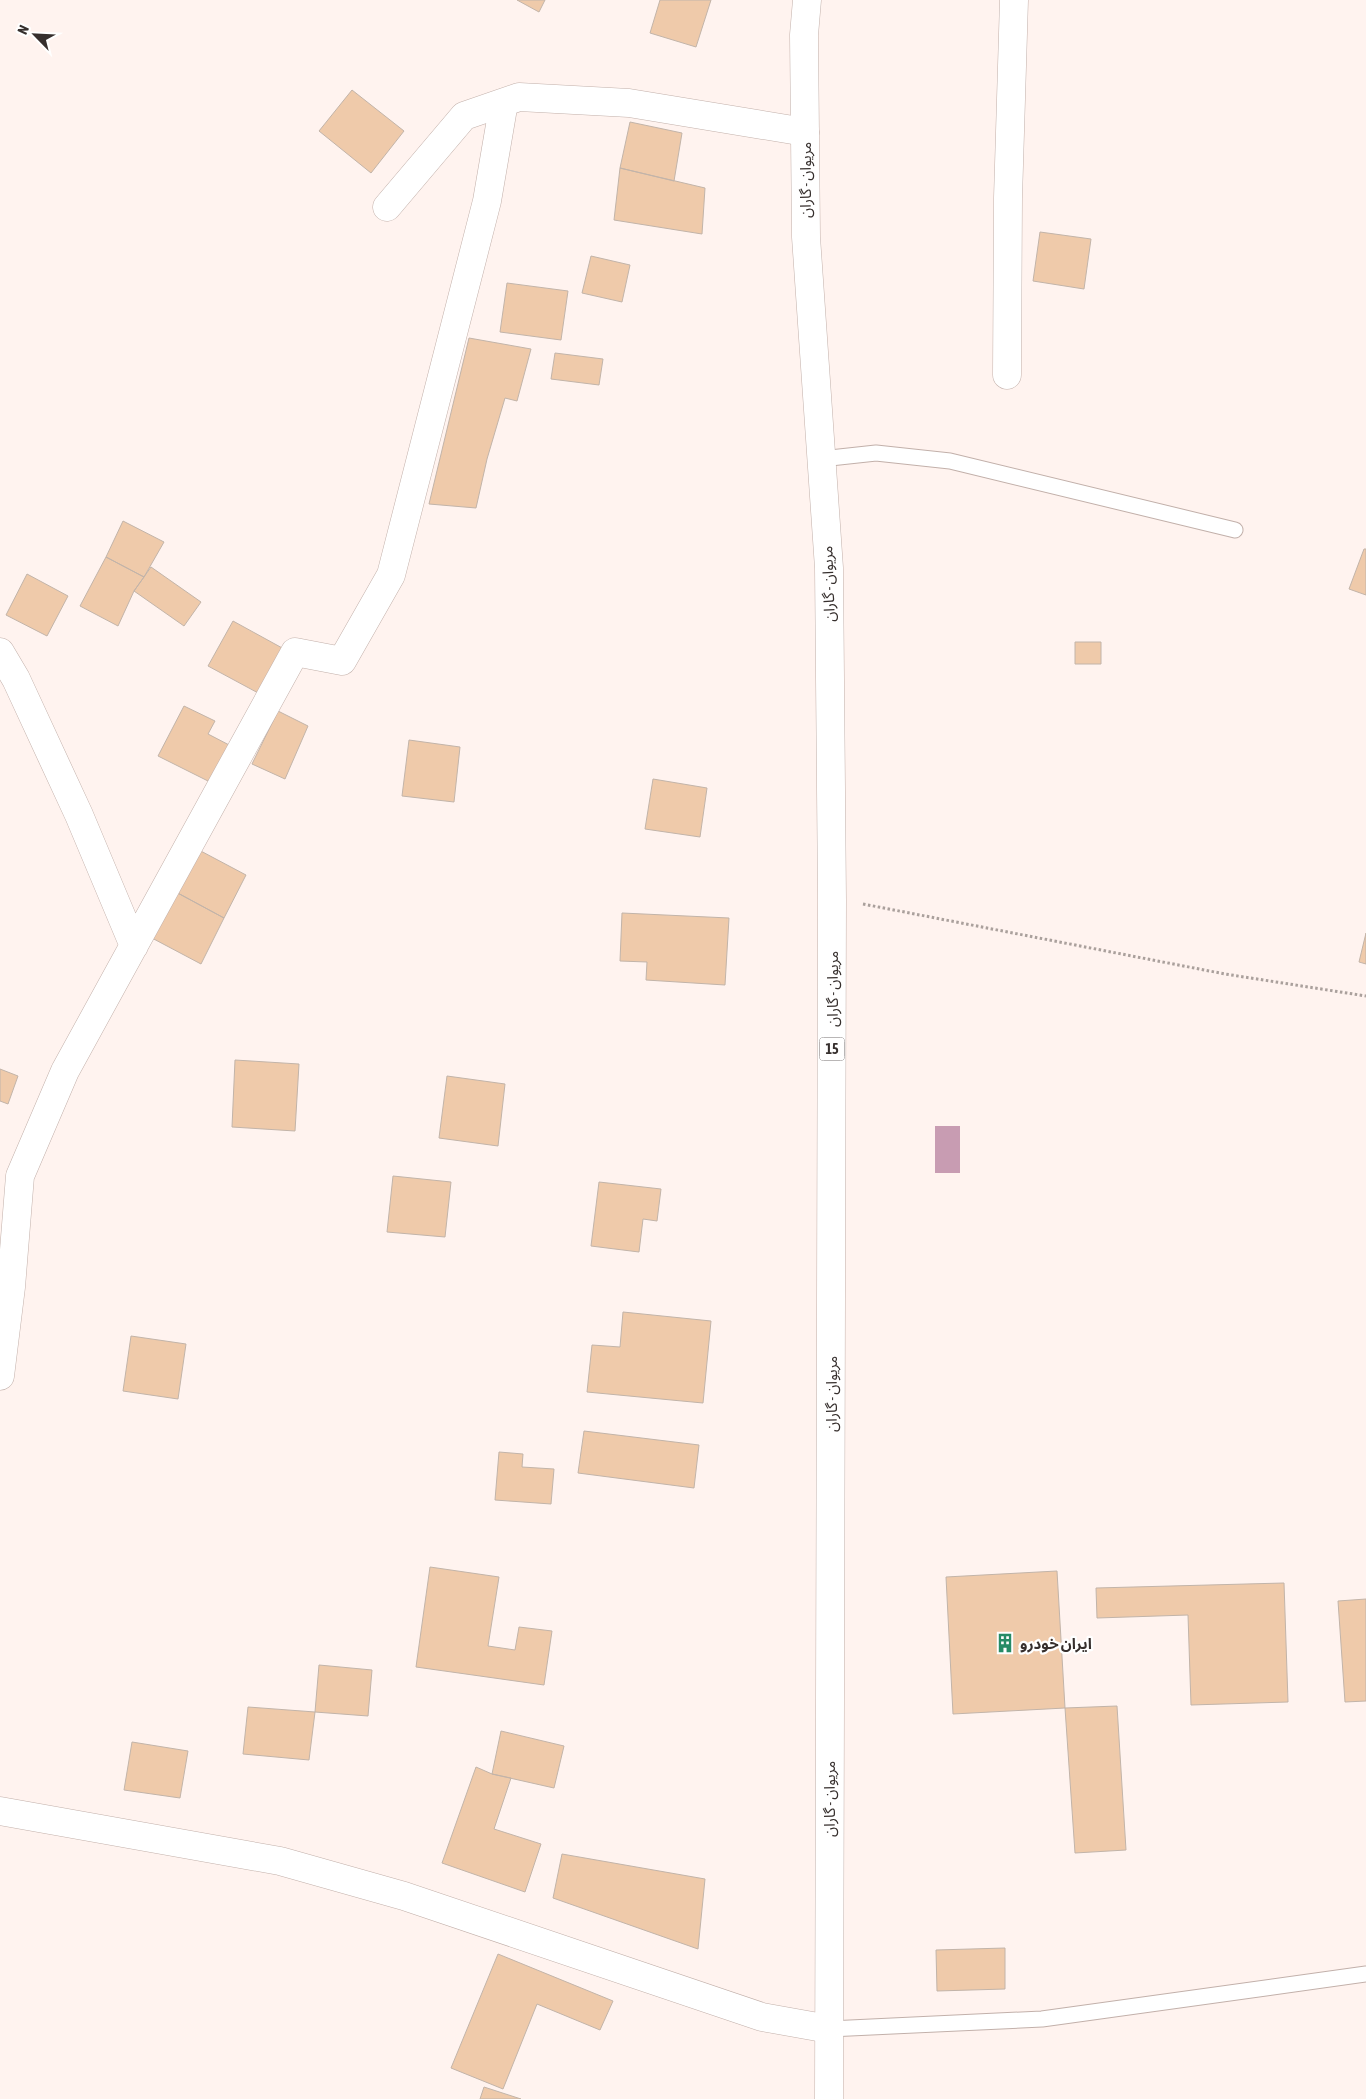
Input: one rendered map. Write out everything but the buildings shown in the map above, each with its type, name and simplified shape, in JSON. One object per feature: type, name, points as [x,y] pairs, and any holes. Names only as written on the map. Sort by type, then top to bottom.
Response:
[{"type":"street","name":"مریوان - گاران","points":[[806,0],[804,35],[806,237],[829,568],[832,900],[829,2099]]},
{"type":"street","points":[[1006,375],[1008,198],[1014,0]]},
{"type":"street","points":[[387,207],[464,116],[519,97],[629,103],[805,132]]},
{"type":"street","points":[[0,1376],[11,1287],[10,1174],[295,652],[342,661],[391,575],[487,201],[504,102]]},
{"type":"street","points":[[0,652],[16,679],[79,815],[134,946]]},
{"type":"street","points":[[0,1811],[280,1861],[404,1896],[762,2017],[829,2029]]},
{"type":"lane","points":[[821,459],[876,453],[950,461],[1235,530]]},
{"type":"lane","points":[[829,2029],[1042,2019],[1366,1974]]},
{"type":"path","points":[[832,900],[871,905],[1225,974],[1366,996]]},
{"type":"shaded area","points":[[935,1126],[960,1126],[960,1173],[935,1173]]},
{"type":"place","name":"ایران خودرو","points":[[1005,1643]]}]
